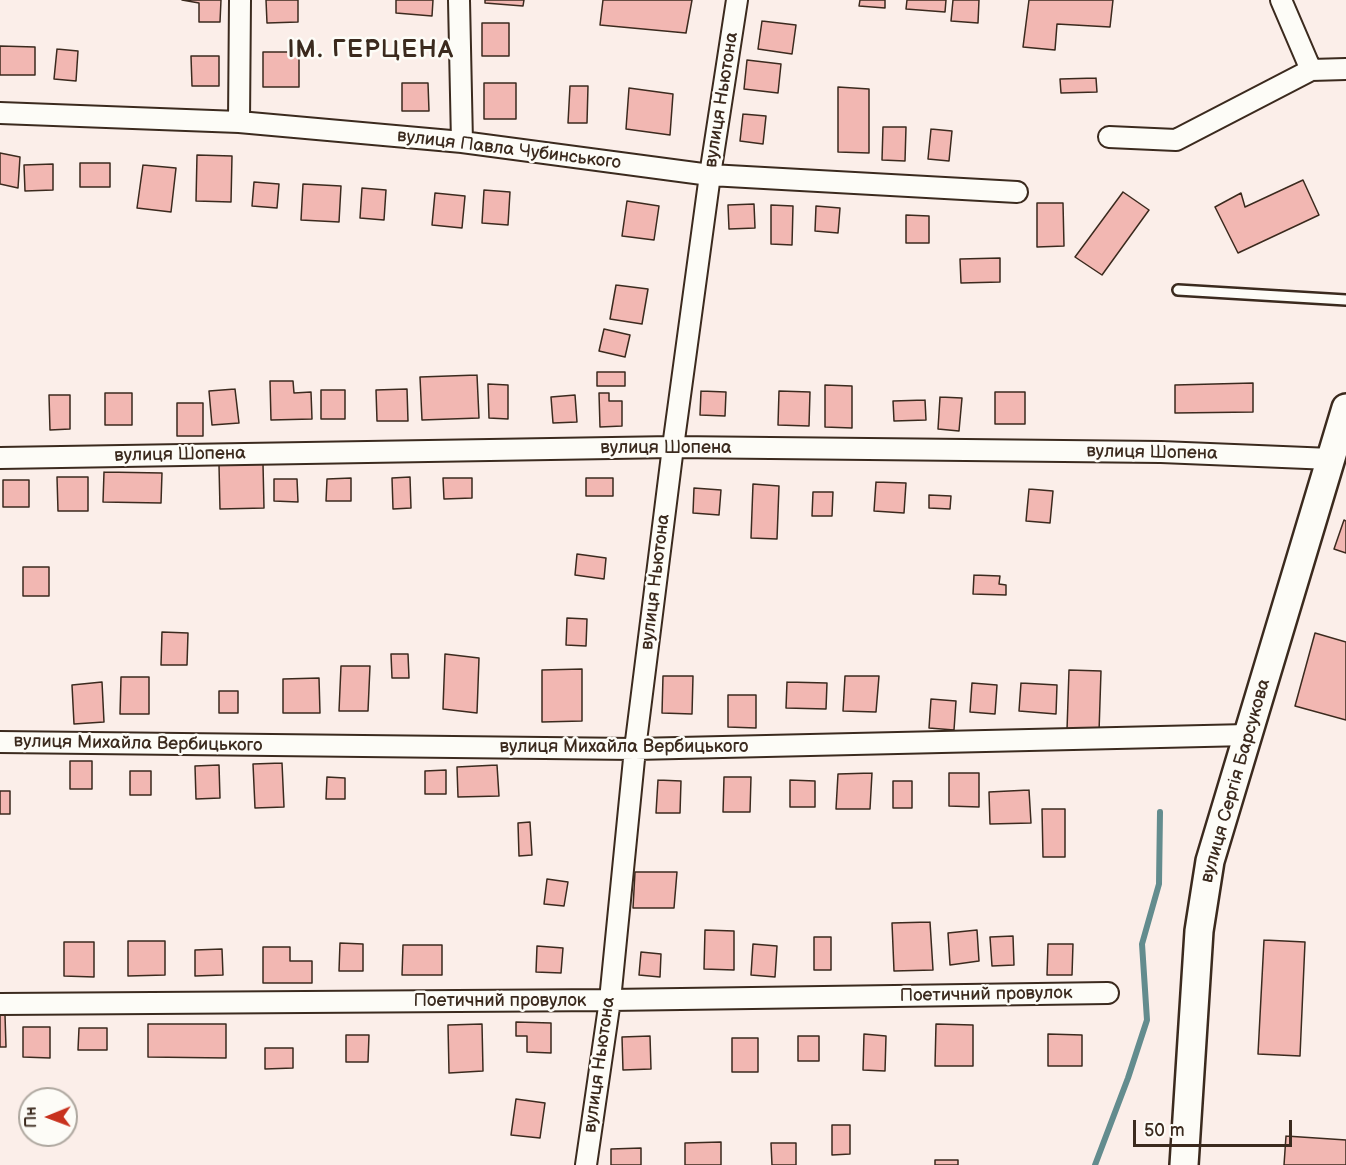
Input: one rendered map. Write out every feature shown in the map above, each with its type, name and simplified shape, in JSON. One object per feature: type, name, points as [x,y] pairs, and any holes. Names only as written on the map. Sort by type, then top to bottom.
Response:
[{"type":"main road","name":"вулиця Сергія Барсукова","points":[[1184,1165],[1199,931],[1210,861],[1346,408]]},
{"type":"street","points":[[239,122],[240,0]]},
{"type":"street","points":[[459,0],[462,142]]},
{"type":"street","name":"вулиця Ньютона","points":[[586,1165],[610,1000],[635,749],[673,447],[710,175],[737,0]]},
{"type":"street","points":[[1281,0],[1311,70]]},
{"type":"street","points":[[1109,137],[1176,140],[1311,70],[1346,69]]},
{"type":"street","name":"вулиця Павла Чубинського","points":[[0,113],[239,122],[462,142],[710,175],[1017,192]]},
{"type":"street","name":"вулиця Шопена","points":[[0,458],[673,447],[1161,452],[1331,459]]},
{"type":"street","name":"вулиця Михайла Вербицького","points":[[0,742],[635,749],[1248,735]]},
{"type":"street","name":"Поетичний провулок","points":[[0,1004],[610,1000],[1108,993]]},
{"type":"lane","points":[[1178,290],[1346,300]]},
{"type":"building","points":[[182,0],[221,0],[220,22],[199,22],[199,3]]},
{"type":"building","points":[[266,0],[298,0],[298,22],[267,23]]},
{"type":"building","points":[[396,0],[433,0],[432,16],[396,13]]},
{"type":"building","points":[[485,0],[524,0],[523,6],[485,3]]},
{"type":"building","points":[[603,0],[692,0],[686,33],[600,25]]},
{"type":"building","points":[[860,0],[885,0],[885,8],[859,6]]},
{"type":"building","points":[[907,0],[946,0],[945,12],[906,9]]},
{"type":"building","points":[[953,0],[979,0],[978,23],[951,21]]},
{"type":"building","points":[[1029,0],[1113,0],[1110,27],[1057,24],[1055,50],[1023,47]]},
{"type":"building","points":[[762,21],[796,25],[792,54],[758,49]]},
{"type":"building","points":[[482,23],[509,23],[509,56],[482,56]]},
{"type":"building","points":[[0,46],[35,47],[35,75],[0,75]]},
{"type":"building","points":[[57,49],[78,51],[76,81],[54,79]]},
{"type":"building","points":[[263,52],[299,52],[299,87],[263,87]]},
{"type":"building","points":[[191,56],[219,56],[219,86],[192,86]]},
{"type":"building","points":[[747,60],[781,64],[778,93],[744,89]]},
{"type":"building","points":[[1096,78],[1097,92],[1061,93],[1060,79]]},
{"type":"building","points":[[402,83],[428,83],[429,111],[402,111]]},
{"type":"building","points":[[484,83],[516,83],[516,119],[484,119]]},
{"type":"building","points":[[570,86],[588,86],[587,123],[568,123]]},
{"type":"building","points":[[838,87],[869,89],[869,153],[838,152]]},
{"type":"building","points":[[629,88],[673,94],[670,135],[626,129]]},
{"type":"building","points":[[743,114],[766,116],[763,144],[740,141]]},
{"type":"building","points":[[883,127],[906,127],[905,161],[882,160]]},
{"type":"building","points":[[931,129],[952,131],[949,161],[928,159]]},
{"type":"building","points":[[0,153],[20,157],[18,188],[0,184]]},
{"type":"building","points":[[197,155],[232,156],[231,202],[196,201]]},
{"type":"building","points":[[80,163],[110,163],[110,187],[80,187]]},
{"type":"building","points":[[53,164],[53,190],[25,191],[24,165]]},
{"type":"building","points":[[143,165],[176,168],[171,212],[137,208]]},
{"type":"building","points":[[1303,180],[1319,215],[1238,253],[1215,207],[1241,193],[1245,207]]},
{"type":"building","points":[[254,182],[279,184],[277,208],[252,206]]},
{"type":"building","points":[[303,184],[341,186],[339,222],[301,220]]},
{"type":"building","points":[[362,188],[386,190],[384,220],[360,218]]},
{"type":"building","points":[[484,190],[510,192],[508,225],[482,223]]},
{"type":"building","points":[[1123,192],[1149,210],[1102,275],[1075,257]]},
{"type":"building","points":[[435,193],[465,196],[462,228],[432,225]]},
{"type":"building","points":[[627,201],[659,206],[654,240],[622,236]]},
{"type":"building","points":[[1037,203],[1063,203],[1064,246],[1037,247]]},
{"type":"building","points":[[754,204],[755,228],[729,229],[728,205]]},
{"type":"building","points":[[771,205],[793,206],[792,245],[771,244]]},
{"type":"building","points":[[816,206],[840,208],[838,233],[815,231]]},
{"type":"building","points":[[906,215],[929,216],[929,243],[906,243]]},
{"type":"building","points":[[1000,258],[1000,282],[961,283],[960,259]]},
{"type":"building","points":[[616,285],[648,289],[642,324],[610,319]]},
{"type":"building","points":[[604,329],[630,335],[625,357],[599,351]]},
{"type":"building","points":[[597,372],[625,372],[625,386],[597,386]]},
{"type":"building","points":[[477,375],[479,418],[422,420],[420,377]]},
{"type":"building","points":[[270,381],[293,381],[294,393],[311,392],[312,419],[271,420]]},
{"type":"building","points":[[1253,383],[1253,412],[1175,413],[1175,385]]},
{"type":"building","points":[[488,384],[508,385],[508,419],[489,418]]},
{"type":"building","points":[[825,385],[852,386],[852,428],[825,427]]},
{"type":"building","points":[[235,389],[239,423],[212,425],[209,391]]},
{"type":"building","points":[[407,389],[408,421],[377,421],[376,390]]},
{"type":"building","points":[[321,390],[345,390],[345,419],[321,419]]},
{"type":"building","points":[[701,391],[726,392],[725,416],[700,415]]},
{"type":"building","points":[[779,391],[810,392],[809,426],[778,425]]},
{"type":"building","points":[[995,392],[1025,392],[1025,424],[995,424]]},
{"type":"building","points":[[105,393],[132,393],[132,425],[105,425]]},
{"type":"building","points":[[599,393],[609,393],[609,401],[622,401],[622,426],[600,427]]},
{"type":"building","points":[[49,395],[70,395],[70,429],[50,430]]},
{"type":"building","points":[[575,395],[577,422],[553,423],[551,397]]},
{"type":"building","points":[[940,397],[962,398],[959,431],[938,429]]},
{"type":"building","points":[[925,400],[926,420],[894,421],[893,401]]},
{"type":"building","points":[[177,403],[203,403],[203,436],[177,436]]},
{"type":"building","points":[[263,464],[264,508],[220,509],[219,465]]},
{"type":"building","points":[[104,472],[162,473],[161,503],[103,502]]},
{"type":"building","points":[[57,477],[88,477],[88,511],[58,511]]},
{"type":"building","points":[[410,477],[411,508],[393,509],[392,478]]},
{"type":"building","points":[[351,478],[351,501],[326,501],[327,479]]},
{"type":"building","points":[[443,478],[472,478],[472,498],[444,499]]},
{"type":"building","points":[[586,478],[613,478],[613,496],[586,496]]},
{"type":"building","points":[[274,479],[297,479],[298,502],[274,501]]},
{"type":"building","points":[[3,480],[29,480],[29,507],[3,507]]},
{"type":"building","points":[[876,482],[906,483],[904,513],[874,511]]},
{"type":"building","points":[[753,484],[779,486],[777,539],[751,538]]},
{"type":"building","points":[[694,488],[721,490],[719,515],[693,513]]},
{"type":"building","points":[[1029,489],[1053,491],[1050,523],[1026,521]]},
{"type":"building","points":[[813,492],[833,492],[832,516],[812,516]]},
{"type":"building","points":[[929,495],[951,496],[950,509],[929,508]]},
{"type":"building","points":[[1344,520],[1346,521],[1346,553],[1334,549]]},
{"type":"building","points":[[577,554],[606,558],[604,579],[575,575]]},
{"type":"building","points":[[23,567],[49,567],[49,596],[23,596]]},
{"type":"building","points":[[974,575],[1000,576],[999,584],[1006,585],[1006,595],[973,594]]},
{"type":"building","points":[[567,618],[587,619],[586,646],[566,645]]},
{"type":"building","points":[[162,632],[188,633],[187,665],[161,665]]},
{"type":"building","points":[[1315,633],[1346,642],[1346,720],[1295,706]]},
{"type":"building","points":[[391,654],[408,654],[409,678],[392,678]]},
{"type":"building","points":[[445,654],[479,658],[477,713],[443,709]]},
{"type":"building","points":[[341,666],[370,666],[368,711],[339,711]]},
{"type":"building","points":[[582,669],[582,721],[542,722],[542,670]]},
{"type":"building","points":[[1069,670],[1101,671],[1099,732],[1067,730]]},
{"type":"building","points":[[663,676],[693,676],[692,714],[662,713]]},
{"type":"building","points":[[845,676],[879,676],[876,712],[843,711]]},
{"type":"building","points":[[121,677],[149,677],[149,714],[120,714]]},
{"type":"building","points":[[319,678],[320,713],[283,713],[283,679]]},
{"type":"building","points":[[102,682],[104,722],[74,724],[72,685]]},
{"type":"building","points":[[787,682],[827,683],[826,709],[786,708]]},
{"type":"building","points":[[972,683],[997,685],[995,714],[970,712]]},
{"type":"building","points":[[1021,683],[1057,685],[1056,714],[1019,711]]},
{"type":"building","points":[[219,691],[238,691],[238,713],[219,713]]},
{"type":"building","points":[[728,695],[756,695],[756,728],[728,727]]},
{"type":"building","points":[[931,699],[956,701],[954,730],[929,728]]},
{"type":"building","points":[[70,761],[92,761],[92,789],[70,789]]},
{"type":"building","points":[[282,763],[284,807],[255,808],[253,764]]},
{"type":"building","points":[[219,765],[220,798],[196,799],[195,766]]},
{"type":"building","points":[[497,765],[499,796],[458,797],[457,767]]},
{"type":"building","points":[[446,770],[446,794],[425,794],[425,771]]},
{"type":"building","points":[[130,771],[151,771],[151,795],[130,795]]},
{"type":"building","points":[[872,773],[870,809],[836,809],[838,774]]},
{"type":"building","points":[[949,773],[979,773],[979,807],[949,806]]},
{"type":"building","points":[[327,777],[345,778],[345,799],[326,799]]},
{"type":"building","points":[[724,777],[751,777],[750,812],[723,812]]},
{"type":"building","points":[[658,780],[681,781],[680,813],[656,813]]},
{"type":"building","points":[[790,780],[815,781],[815,807],[790,807]]},
{"type":"building","points":[[893,781],[912,781],[912,808],[893,808]]},
{"type":"building","points":[[1029,790],[1031,823],[990,824],[989,792]]},
{"type":"building","points":[[0,791],[10,791],[10,814],[0,814]]},
{"type":"building","points":[[1042,809],[1065,809],[1065,857],[1043,857]]},
{"type":"building","points":[[530,822],[532,855],[519,856],[518,823]]},
{"type":"building","points":[[635,872],[677,872],[674,908],[633,908]]},
{"type":"building","points":[[547,879],[568,882],[564,906],[544,904]]},
{"type":"building","points":[[930,922],[933,970],[894,971],[892,923]]},
{"type":"building","points":[[705,930],[734,931],[734,970],[704,969]]},
{"type":"building","points":[[977,930],[979,961],[950,965],[948,933]]},
{"type":"building","points":[[1013,936],[1014,965],[992,966],[990,937]]},
{"type":"building","points":[[814,937],[831,937],[831,970],[814,970]]},
{"type":"building","points":[[1264,940],[1305,942],[1300,1056],[1258,1054]]},
{"type":"building","points":[[128,941],[165,941],[165,975],[128,976]]},
{"type":"building","points":[[64,942],[94,942],[94,977],[64,976]]},
{"type":"building","points":[[340,943],[363,944],[363,971],[339,971]]},
{"type":"building","points":[[753,944],[777,946],[775,977],[751,975]]},
{"type":"building","points":[[1048,944],[1073,944],[1072,975],[1047,975]]},
{"type":"building","points":[[403,945],[442,945],[442,975],[402,975]]},
{"type":"building","points":[[537,946],[563,948],[561,973],[536,972]]},
{"type":"building","points":[[263,947],[290,947],[290,961],[312,961],[312,983],[263,983]]},
{"type":"building","points":[[222,949],[223,975],[195,976],[195,950]]},
{"type":"building","points":[[641,952],[661,954],[660,977],[639,975]]},
{"type":"building","points":[[0,1015],[5,1015],[6,1047],[0,1047]]},
{"type":"building","points":[[516,1022],[551,1023],[551,1053],[527,1052],[527,1036],[516,1036]]},
{"type":"building","points":[[148,1024],[226,1024],[226,1058],[148,1057]]},
{"type":"building","points":[[482,1024],[483,1071],[449,1073],[448,1025]]},
{"type":"building","points":[[936,1024],[973,1025],[973,1066],[935,1066]]},
{"type":"building","points":[[23,1027],[50,1027],[50,1058],[23,1057]]},
{"type":"building","points":[[79,1028],[107,1028],[107,1050],[78,1050]]},
{"type":"building","points":[[864,1034],[886,1036],[885,1071],[863,1070]]},
{"type":"building","points":[[1048,1034],[1082,1035],[1082,1066],[1048,1066]]},
{"type":"building","points":[[346,1035],[369,1035],[368,1062],[346,1062]]},
{"type":"building","points":[[650,1036],[651,1069],[623,1070],[622,1037]]},
{"type":"building","points":[[798,1036],[819,1036],[819,1061],[798,1061]]},
{"type":"building","points":[[732,1038],[758,1038],[758,1072],[732,1072]]},
{"type":"building","points":[[265,1048],[293,1048],[293,1068],[265,1069]]},
{"type":"building","points":[[516,1099],[545,1103],[540,1138],[511,1135]]},
{"type":"building","points":[[832,1125],[850,1125],[850,1154],[832,1155]]},
{"type":"building","points":[[1286,1136],[1346,1140],[1346,1165],[1284,1165]]},
{"type":"building","points":[[721,1142],[721,1165],[685,1165],[685,1143]]},
{"type":"building","points":[[771,1143],[796,1143],[796,1165],[772,1165]]},
{"type":"building","points":[[641,1148],[641,1165],[611,1165],[611,1149]]},
{"type":"building","points":[[935,1160],[958,1160],[958,1165],[935,1165]]},
{"type":"waterway","points":[[1095,1165],[1147,1020],[1142,944],[1159,884],[1160,812]]},
{"type":"district","name":"ІМ. ГЕРЦЕНА","points":[[371,51]]}]
